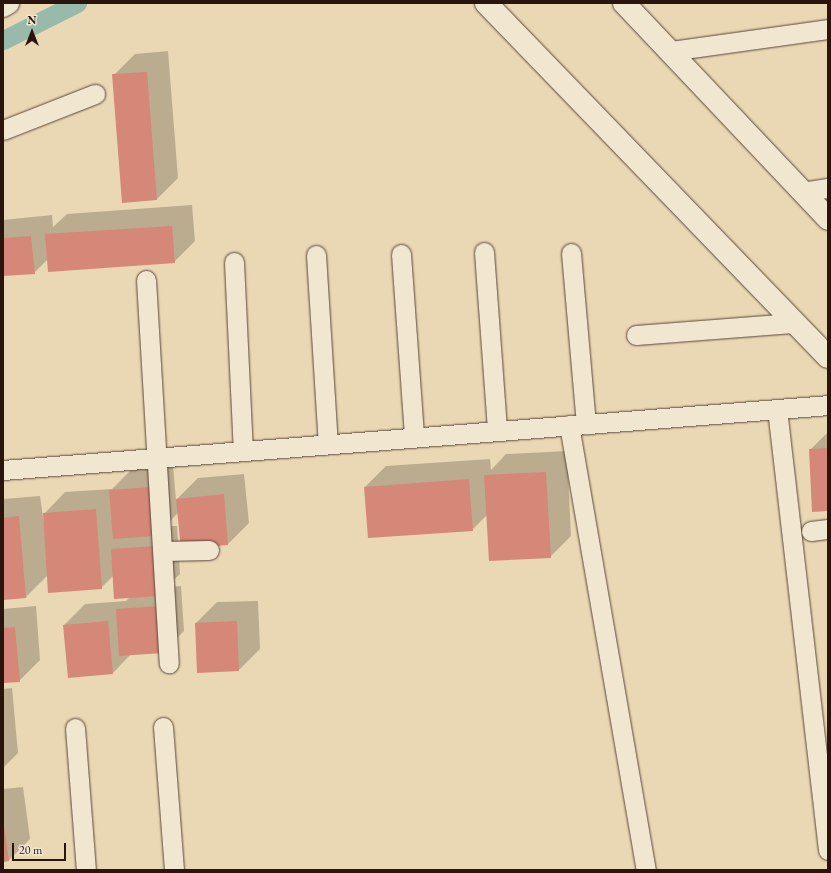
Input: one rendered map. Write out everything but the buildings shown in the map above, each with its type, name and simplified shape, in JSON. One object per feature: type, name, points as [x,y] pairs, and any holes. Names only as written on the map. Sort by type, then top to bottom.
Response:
[{"type":"street","points":[[3,6],[8,3]]},
{"type":"street","points":[[486,3],[793,323],[828,357]]},
{"type":"street","points":[[624,3],[828,219]]},
{"type":"street","points":[[670,51],[828,29]]},
{"type":"street","points":[[3,130],[95,94]]},
{"type":"street","points":[[802,192],[828,188]]},
{"type":"street","points":[[484,252],[496,431]]},
{"type":"street","points":[[401,254],[414,438]]},
{"type":"street","points":[[571,254],[578,424],[646,870]]},
{"type":"street","points":[[316,255],[328,444]]},
{"type":"street","points":[[234,262],[243,451]]},
{"type":"street","points":[[146,280],[169,663]]},
{"type":"street","points":[[636,334],[793,323]]},
{"type":"street","points":[[3,470],[828,405]]},
{"type":"street","points":[[777,409],[828,850]]},
{"type":"street","points":[[163,551],[209,550]]},
{"type":"street","points":[[163,727],[174,870]]},
{"type":"street","points":[[75,728],[86,870]]},
{"type":"waterway","points":[[3,40],[77,3]]}]
